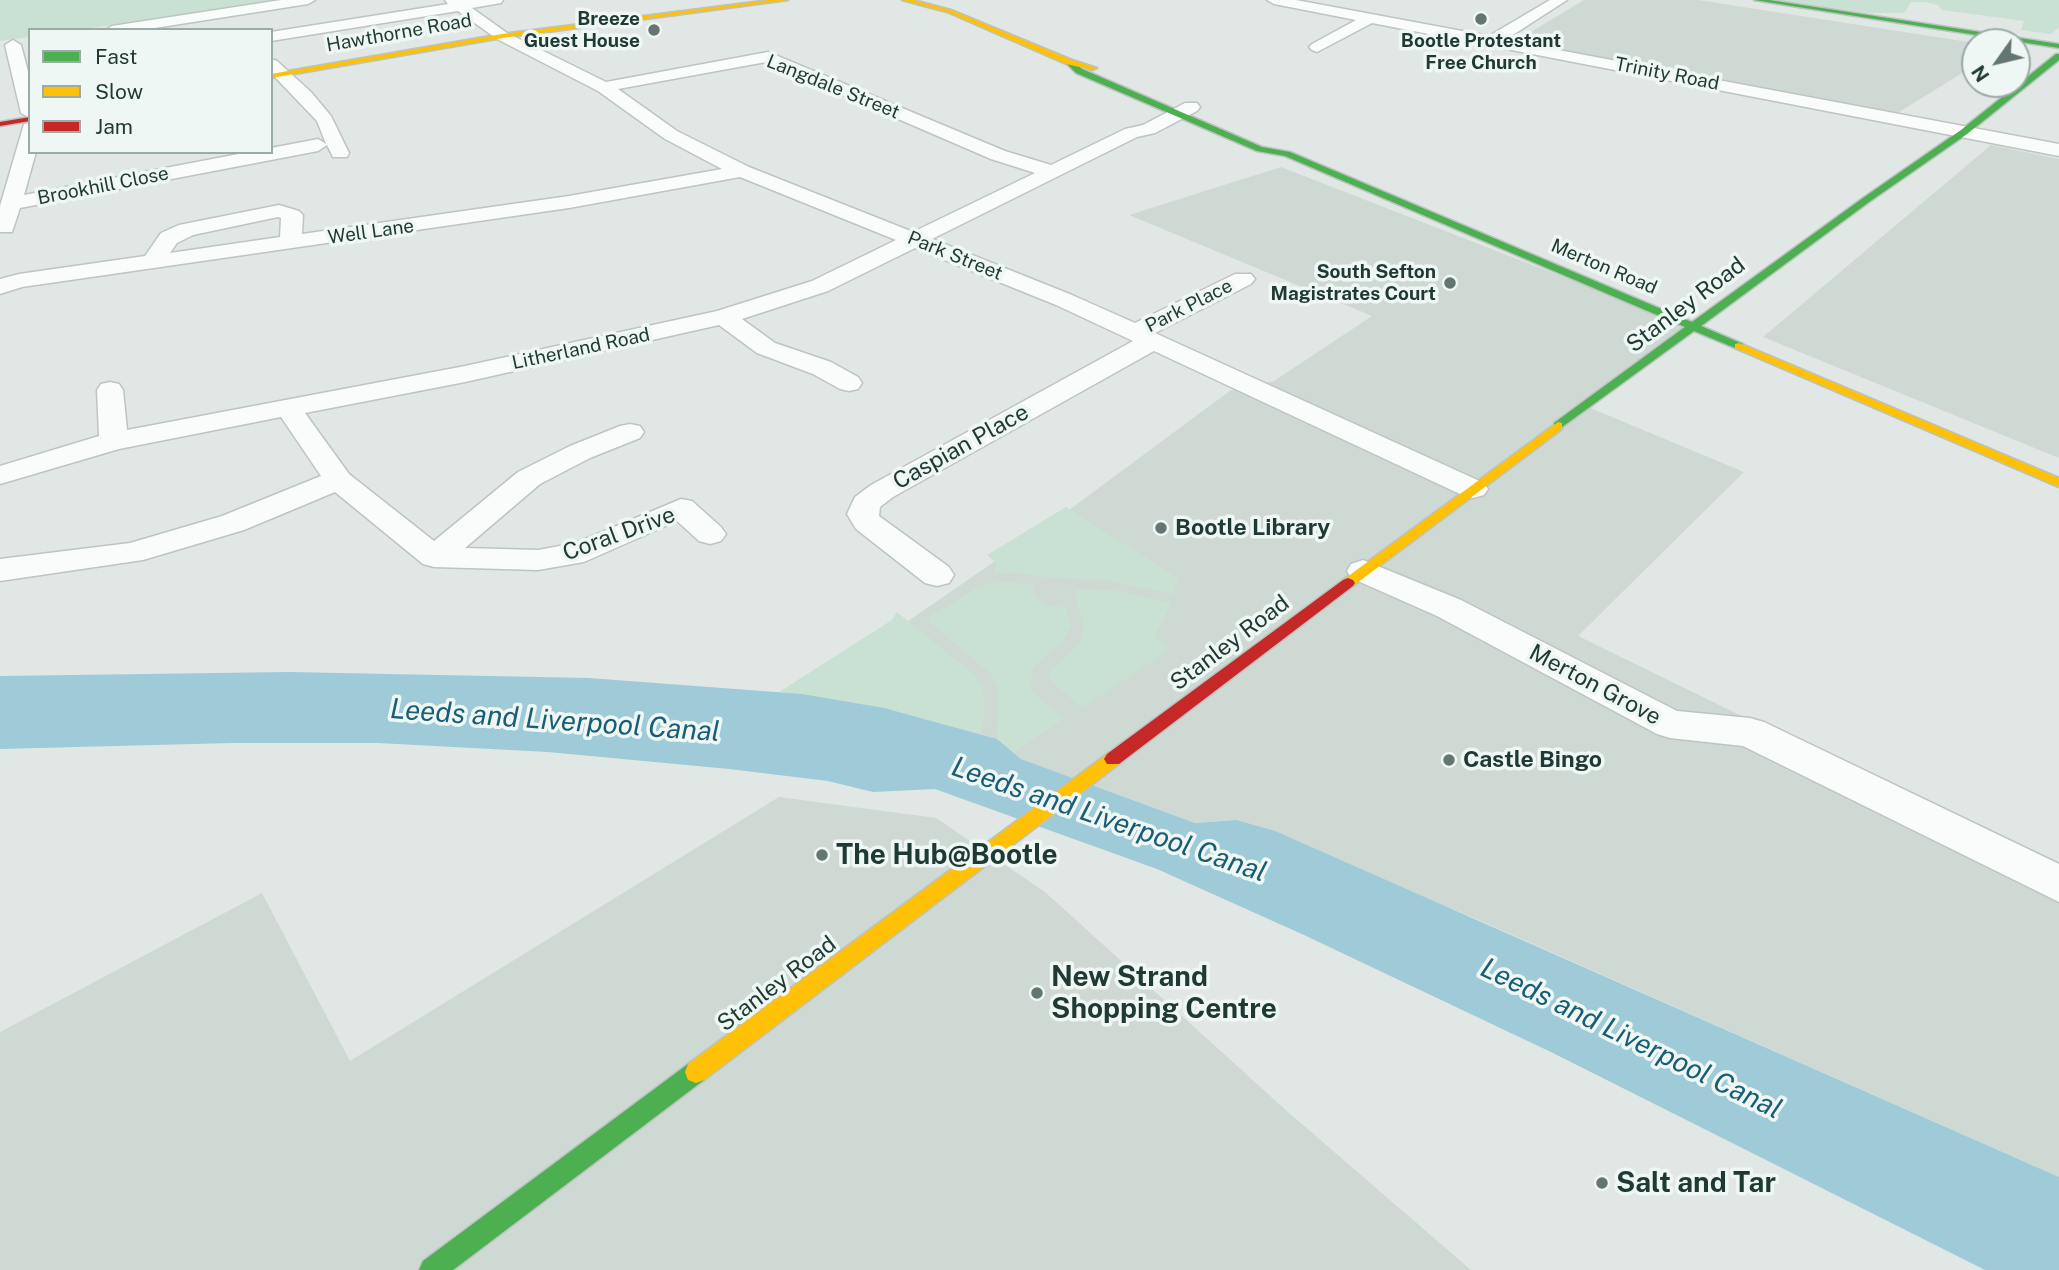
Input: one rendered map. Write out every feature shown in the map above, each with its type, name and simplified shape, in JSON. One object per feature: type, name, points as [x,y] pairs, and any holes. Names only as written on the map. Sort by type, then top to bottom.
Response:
[{"type":"main road","name":"Hawthorne Road","points":[[274,72],[502,36],[785,0]]},
{"type":"main road","name":"Merton Road","points":[[905,0],[949,11],[1069,62],[1138,84],[1217,131],[1260,149],[1287,154],[2059,483]]},
{"type":"main road","name":"Merton Road","points":[[935,0],[949,11]]},
{"type":"main road","points":[[1758,0],[2059,46]]},
{"type":"main road","points":[[1741,2],[1961,37]]},
{"type":"main road","points":[[2031,48],[2059,54]]},
{"type":"main road","name":"Stanley Road","points":[[432,1270],[1473,489],[1866,200],[1964,132],[2059,54]]},
{"type":"main road","name":"Merton Road","points":[[1069,62],[1079,71],[1178,110],[1279,144],[1287,154]]},
{"type":"main road","points":[[0,124],[28,119]]},
{"type":"street","points":[[125,28],[308,0]]},
{"type":"street","points":[[273,37],[455,3],[496,0]]},
{"type":"street","name":"Trinity Road","points":[[1274,0],[2059,149]]},
{"type":"street","points":[[1492,41],[1560,0]]},
{"type":"street","name":"Park Street","points":[[455,3],[502,36],[604,87],[671,135],[742,171],[1064,300],[1473,489]]},
{"type":"street","points":[[1350,46],[1323,44],[1371,18]]},
{"type":"street","points":[[14,44],[26,76],[28,94]]},
{"type":"street","name":"Langdale Street","points":[[604,87],[768,57],[998,155],[1054,172]]},
{"type":"street","points":[[274,72],[304,96],[325,121],[340,153]]},
{"type":"street","points":[[0,80],[26,76]]},
{"type":"street","name":"Litherland Road","points":[[0,475],[114,441],[465,374],[723,317],[820,286],[917,241],[1178,110]]},
{"type":"street","points":[[1140,131],[1184,127],[1217,131]]},
{"type":"street","points":[[7,212],[28,144]]},
{"type":"street","name":"Brookhill Close","points":[[7,212],[318,145]]},
{"type":"street","name":"Well Lane","points":[[0,288],[19,281],[569,202],[742,171]]},
{"type":"street","points":[[0,176],[21,172]]},
{"type":"street","points":[[153,261],[169,238],[178,234],[279,211],[292,215],[291,244]]},
{"type":"street","name":"Park Place","points":[[1144,337],[1243,279]]},
{"type":"street","points":[[723,317],[766,348],[822,368],[849,383]]},
{"type":"street","name":"Caspian Place","points":[[937,575],[867,523],[862,514],[866,503],[881,491],[1144,337]]},
{"type":"street","points":[[825,397],[872,369]]},
{"type":"street","points":[[110,390],[114,441]]},
{"type":"street","points":[[287,406],[338,480],[434,557],[530,478],[580,441],[630,432]]},
{"type":"street","points":[[0,570],[132,553],[233,523],[338,480]]},
{"type":"street","name":"Coral Drive","points":[[434,557],[538,561],[584,552],[681,508],[710,534]]},
{"type":"street","name":"Merton Grove","points":[[1363,571],[1449,607],[1670,724],[1718,731],[1750,732],[2059,884]]},
{"type":"shaded area","points":[[1584,0],[1698,0],[1961,41],[1961,74],[1896,114],[1514,42]]},
{"type":"shaded area","points":[[1991,145],[2059,159],[2059,458],[1763,337]]},
{"type":"shaded area","points":[[1281,167],[1694,328],[1588,407],[1744,472],[1578,636],[2059,871],[2059,1177],[1474,918],[1236,820],[1195,823],[1021,759],[997,739],[884,708],[802,694],[1065,513],[1231,390],[1274,381],[1372,316],[1129,215]]},
{"type":"shaded area","points":[[779,797],[936,818],[1045,892],[1288,1112],[1471,1270],[0,1270],[0,1032],[262,893],[350,1061]]},
{"type":"green space","points":[[0,0],[277,0],[90,28],[28,28],[28,37],[0,41]]},
{"type":"green space","points":[[1775,0],[2059,0],[2059,27],[2051,34],[2031,31],[2031,28],[2022,28],[2024,21],[1942,10],[1938,5],[1925,2],[1911,2],[1904,13],[1867,13]]},
{"type":"green space","points":[[1066,507],[1179,579],[1173,594],[1106,580],[1052,578],[1016,573],[995,574],[996,563],[987,555]]},
{"type":"green space","points":[[1010,582],[1034,585],[1035,597],[1047,605],[1066,608],[1071,624],[1062,644],[1043,657],[1033,669],[1030,682],[1033,692],[1064,719],[1013,752],[997,739],[998,691],[991,674],[930,622],[929,617],[977,588],[987,584]]},
{"type":"green space","points":[[1077,590],[1117,591],[1172,603],[1155,636],[1169,650],[1082,708],[1050,680],[1050,671],[1079,643],[1084,625],[1075,598]]},
{"type":"green space","points":[[897,612],[974,674],[982,685],[985,705],[981,734],[884,708],[779,692],[892,620]]},
{"type":"water","name":"Leeds and Liverpool Canal","points":[[289,672],[589,678],[802,694],[884,708],[997,739],[1021,759],[1195,823],[1236,820],[1275,831],[2059,1177],[2059,1270],[1985,1270],[1553,1053],[1304,935],[1157,869],[935,789],[873,792],[828,781],[729,769],[548,752],[378,743],[232,743],[0,749],[0,676]]},
{"type":"traffic: fast","points":[[1757,0],[2059,46]]},
{"type":"traffic: fast","points":[[1558,426],[1866,200],[1964,132],[2059,56]]},
{"type":"traffic: fast","points":[[1069,62],[1079,71],[1260,149],[1287,154],[1739,346]]},
{"type":"traffic: fast","points":[[432,1270],[696,1072]]},
{"type":"traffic: slow","points":[[273,76],[502,36],[785,0]]},
{"type":"traffic: slow","points":[[905,0],[949,11],[1069,62],[1093,68]]},
{"type":"traffic: slow","points":[[1739,346],[2059,483]]},
{"type":"traffic: slow","points":[[1348,583],[1558,426]]},
{"type":"traffic: slow","points":[[696,1072],[1113,759]]},
{"type":"traffic: jam","points":[[0,124],[28,119]]},
{"type":"traffic: jam","points":[[1113,759],[1348,583]]},
{"type":"place","name":"Bootle Protestant Free Church","points":[[1481,19]]},
{"type":"place","name":"Breeze Guest House","points":[[654,30]]},
{"type":"place","name":"South Sefton Magistrates Court","points":[[1450,283]]},
{"type":"place","name":"Bootle Library","points":[[1161,528]]},
{"type":"place","name":"Castle Bingo","points":[[1449,760]]},
{"type":"place","name":"The Hub@Bootle","points":[[822,855]]},
{"type":"place","name":"New Strand Shopping Centre","points":[[1037,993]]},
{"type":"place","name":"Salt and Tar","points":[[1602,1183]]}]
